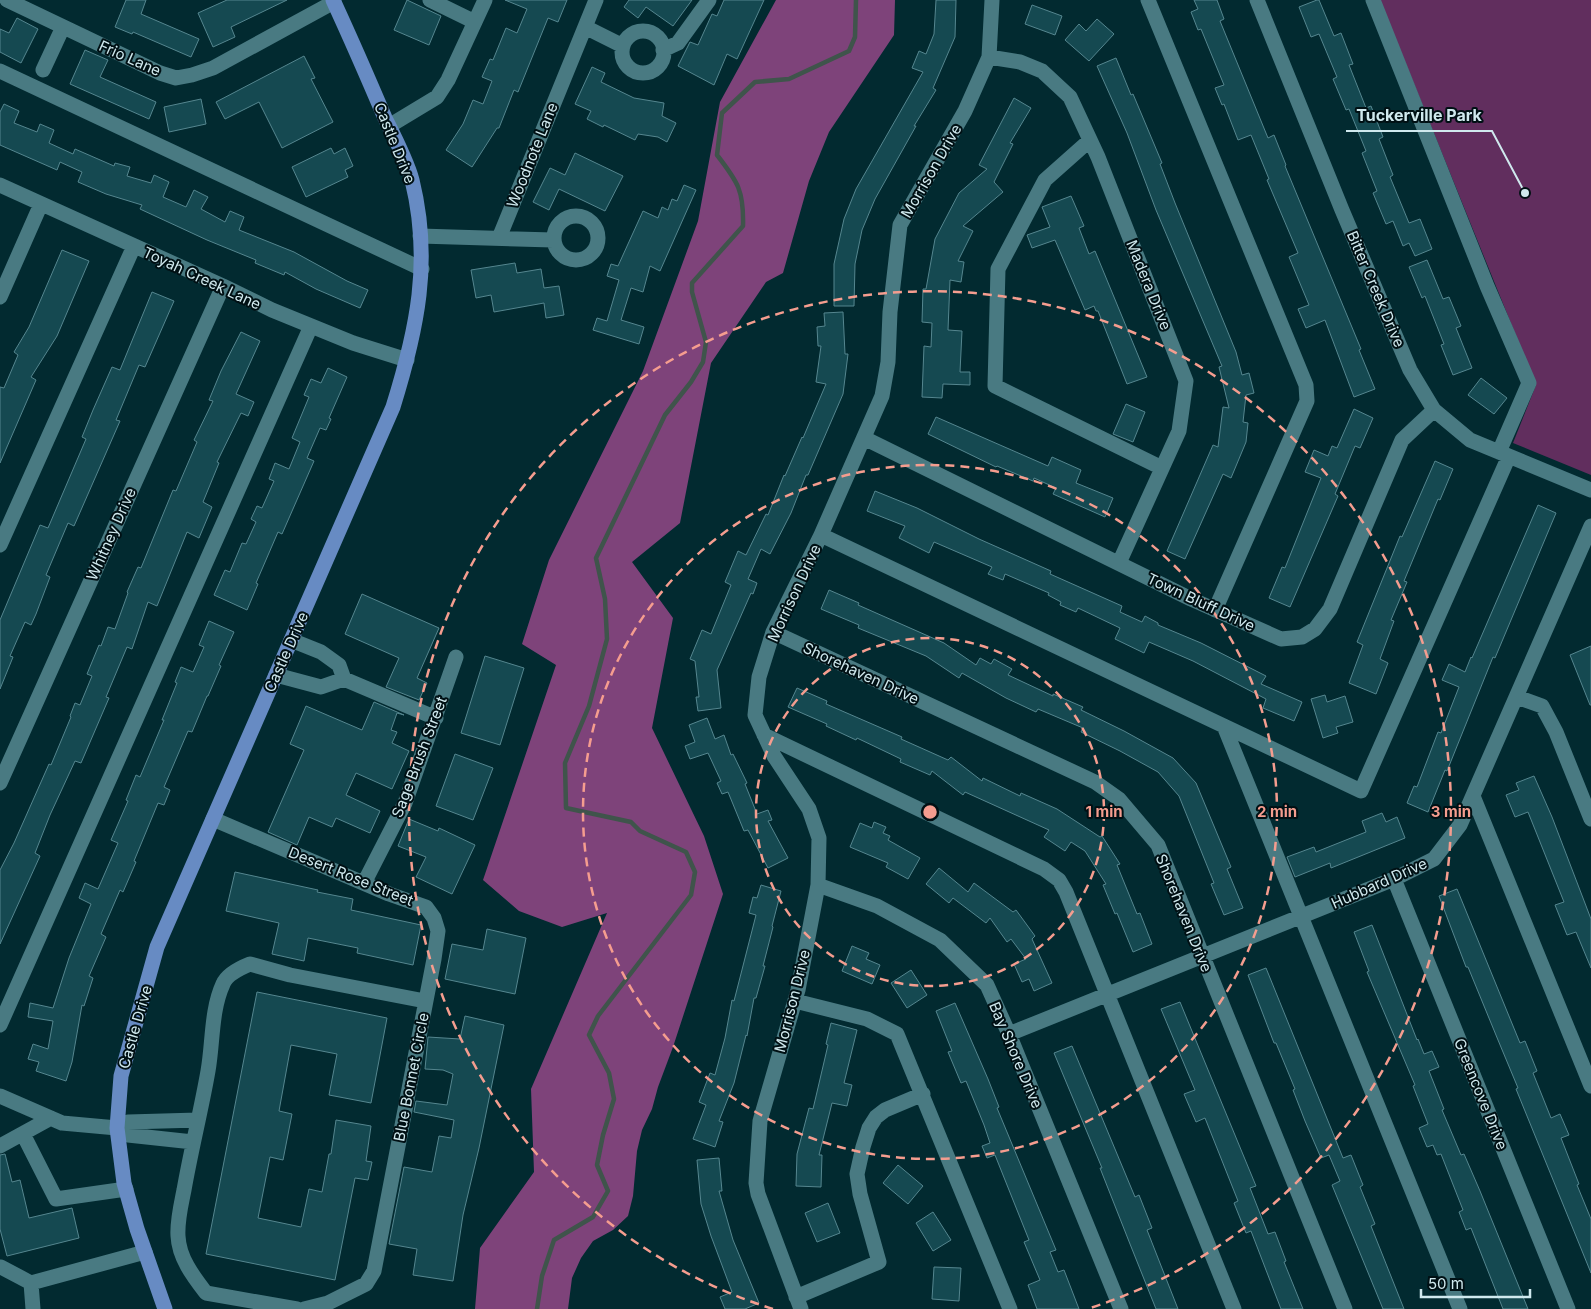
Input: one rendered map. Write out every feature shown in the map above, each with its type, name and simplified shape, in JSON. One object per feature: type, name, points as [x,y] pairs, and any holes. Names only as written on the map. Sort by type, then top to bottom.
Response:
[{"type":"main road","name":"Castle Drive","points":[[165,1309],[126,1189],[116,1128],[121,1076],[157,947],[393,407],[407,360],[418,312],[422,269],[419,214],[412,178],[333,1]]},
{"type":"street","name":"Frio Lane","points":[[7,0],[160,73],[176,78],[213,68],[333,1]]},
{"type":"street","points":[[430,0],[475,22]]},
{"type":"street","points":[[389,126],[436,97],[448,80],[485,0]]},
{"type":"street","name":"Woodnote Lane","points":[[498,238],[596,0]]},
{"type":"street","points":[[663,50],[678,43],[709,0]]},
{"type":"street","name":"Morrison Drive","points":[[798,1303],[758,1194],[756,1183],[760,1121],[795,1001],[818,885],[819,838],[809,809],[774,756],[755,715],[759,677],[773,632],[821,534],[882,396],[888,362],[890,312],[900,225],[965,111],[989,57],[992,0]]},
{"type":"street","points":[[1148,0],[1306,386],[1307,401],[1215,610]]},
{"type":"street","name":"Bitter Creek Drive","points":[[1257,0],[1342,210],[1410,370],[1434,410],[1470,440],[1591,490]]},
{"type":"street","points":[[821,534],[1361,791],[1504,454],[1529,383],[1480,267],[1373,0]]},
{"type":"street","points":[[42,70],[64,27]]},
{"type":"street","points":[[584,27],[623,46]]},
{"type":"street","points":[[645,32],[657,38],[663,50],[663,57],[651,72],[638,72],[626,65],[623,59],[623,46],[632,35],[645,32]]},
{"type":"street","name":"Madera Drive","points":[[989,57],[1020,62],[1042,71],[1070,98],[1090,140],[1186,381],[1179,431],[1119,563]]},
{"type":"street","points":[[0,71],[422,269]]},
{"type":"street","points":[[1090,140],[1045,180],[998,269],[995,386],[1162,468]]},
{"type":"street","name":"Toyah Creek Lane","points":[[0,185],[272,310],[353,343],[407,360]]},
{"type":"street","points":[[0,297],[41,204]]},
{"type":"street","points":[[420,236],[553,240]]},
{"type":"street","points":[[0,545],[134,246]]},
{"type":"street","name":"Whitney Drive","points":[[0,783],[223,286]]},
{"type":"street","points":[[0,1025],[311,326]]},
{"type":"street","name":"Town Bluff Drive","points":[[864,438],[1215,610],[1281,639],[1302,637],[1315,628],[1330,609],[1402,440],[1434,410]]},
{"type":"street","name":"Hubbard Drive","points":[[1009,1034],[1394,879],[1434,858],[1460,825],[1517,697],[1586,551],[1591,526]]},
{"type":"street","name":"Shorehaven Drive","points":[[773,632],[1095,782],[1119,799],[1158,845],[1345,1309]]},
{"type":"street","points":[[291,640],[321,652],[339,665],[344,679]]},
{"type":"street","name":"Sage Brush Street","points":[[364,883],[404,803],[436,718],[456,657]]},
{"type":"street","points":[[276,675],[321,687],[344,679],[436,718]]},
{"type":"street","points":[[1517,697],[1542,706],[1556,732],[1591,819]]},
{"type":"street","points":[[1224,726],[1460,1309]]},
{"type":"street","points":[[764,735],[1044,869],[1059,880],[1066,892],[1234,1309]]},
{"type":"street","points":[[1473,796],[1591,1086]]},
{"type":"street","name":"Desert Rose Street","points":[[213,819],[426,907],[434,918],[438,931],[425,1001]]},
{"type":"street","name":"Greencove Drive","points":[[1394,879],[1568,1309]]},
{"type":"street","name":"Bay Shore Drive","points":[[818,885],[877,906],[940,940],[987,985],[1009,1034],[1121,1309]]},
{"type":"street","name":"Blue Bonnet Circle","points":[[297,1309],[206,1293],[192,1274],[180,1251],[178,1235],[179,1217],[209,1070],[216,1009],[223,983],[236,970],[250,964],[290,975],[425,1001],[374,1270],[366,1284],[328,1303],[304,1309]]},
{"type":"street","points":[[795,1001],[867,1019],[897,1034],[1010,1309]]},
{"type":"street","points":[[798,1303],[879,1262],[860,1194],[857,1174],[863,1147],[869,1128],[876,1117],[885,1110],[923,1094]]},
{"type":"street","points":[[0,1096],[62,1123],[116,1128],[128,1135],[193,1142]]},
{"type":"street","points":[[0,1146],[51,1118]]},
{"type":"street","points":[[116,1128],[128,1122],[198,1120]]},
{"type":"street","points":[[23,1134],[56,1199],[126,1189]]},
{"type":"street","points":[[0,1267],[31,1283],[145,1252]]},
{"type":"street","points":[[31,1283],[33,1309]]},
{"type":"shaded area","points":[[776,0],[895,0],[894,35],[829,132],[809,181],[783,273],[766,282],[711,363],[680,523],[632,562],[673,618],[652,728],[704,836],[723,894],[652,1109],[642,1130],[637,1151],[633,1196],[628,1216],[613,1230],[593,1241],[581,1258],[572,1278],[568,1309],[475,1309],[480,1248],[534,1172],[531,1089],[607,913],[562,927],[519,911],[483,880],[556,665],[522,644],[549,560],[643,371],[698,221],[720,102]]},
{"type":"shaded area","points":[[1380,0],[1591,0],[1591,475],[1513,443],[1536,385]]},
{"type":"building","points":[[126,0],[146,0],[141,14],[199,39],[191,57],[133,32],[132,34],[115,27]]},
{"type":"building","points":[[227,0],[287,0],[231,27],[235,37],[213,47],[198,13]]},
{"type":"building","points":[[407,0],[441,16],[429,45],[394,30]]},
{"type":"building","points":[[505,0],[567,0],[558,22],[548,18],[518,92],[514,90],[499,128],[497,128],[472,167],[446,150],[463,124],[473,100],[483,104],[492,81],[482,77],[490,59],[493,60],[506,28],[517,33],[527,9]]},
{"type":"building","points":[[629,0],[692,0],[673,26],[646,7],[638,18],[624,7]]},
{"type":"building","points":[[724,0],[764,0],[737,59],[727,54],[714,85],[678,66],[690,42],[698,45],[712,14],[717,16]]},
{"type":"building","points":[[936,0],[956,0],[955,37],[933,88],[936,90],[914,126],[916,126],[875,199],[862,230],[855,264],[854,306],[834,306],[834,264],[844,219],[856,189],[923,72],[912,68],[919,51],[926,54],[934,34]]},
{"type":"building","points":[[1194,0],[1217,0],[1224,19],[1220,21],[1268,138],[1274,135],[1361,349],[1359,350],[1375,389],[1354,397],[1325,320],[1306,328],[1298,309],[1309,305],[1289,257],[1298,253],[1267,180],[1269,179],[1251,135],[1238,140],[1224,104],[1222,105],[1215,88],[1224,85],[1201,29],[1198,30],[1191,12],[1198,9]]},
{"type":"building","points":[[1319,0],[1334,36],[1341,33],[1353,64],[1349,65],[1366,108],[1371,106],[1383,137],[1379,139],[1393,175],[1390,177],[1409,223],[1420,219],[1432,249],[1415,256],[1409,243],[1403,246],[1393,221],[1386,224],[1373,193],[1377,191],[1362,153],[1366,151],[1349,109],[1346,110],[1333,79],[1337,77],[1319,34],[1311,37],[1299,7]]},
{"type":"building","points":[[1032,5],[1062,16],[1055,35],[1025,24]]},
{"type":"building","points":[[17,18],[38,29],[21,63],[0,52],[0,29],[9,33]]},
{"type":"building","points":[[1097,19],[1114,34],[1089,61],[1065,40],[1079,24],[1086,31]]},
{"type":"building","points":[[85,50],[108,60],[100,77],[156,102],[149,119],[70,84]]},
{"type":"building","points":[[304,56],[315,78],[311,79],[333,122],[282,148],[259,102],[225,119],[216,102]]},
{"type":"building","points":[[1116,58],[1162,163],[1160,164],[1175,203],[1236,352],[1242,375],[1249,373],[1254,393],[1246,395],[1243,422],[1248,423],[1246,442],[1231,478],[1223,474],[1185,559],[1167,551],[1213,445],[1218,447],[1223,407],[1229,408],[1219,367],[1222,366],[1156,210],[1127,133],[1097,66]]},
{"type":"building","points":[[592,67],[605,73],[601,82],[634,98],[664,103],[662,116],[676,123],[667,142],[658,137],[638,134],[635,140],[587,119],[591,111],[575,104]]},
{"type":"building","points":[[1014,98],[1031,108],[1010,143],[1013,144],[994,182],[1003,192],[963,226],[973,231],[958,261],[964,262],[961,282],[950,280],[948,330],[962,331],[960,372],[970,372],[970,385],[943,384],[942,398],[922,397],[924,346],[931,347],[932,323],[922,322],[923,289],[926,289],[935,239],[959,193],[987,169],[979,165]]},
{"type":"building","points":[[201,99],[206,124],[169,132],[164,107]]},
{"type":"building","points":[[4,104],[19,111],[14,123],[37,132],[40,124],[54,130],[49,143],[73,154],[75,149],[114,166],[115,163],[130,167],[127,176],[151,183],[154,175],[169,182],[163,197],[186,207],[194,190],[208,197],[201,209],[225,222],[230,211],[244,217],[239,230],[294,252],[347,281],[368,290],[360,308],[316,289],[285,272],[284,275],[255,263],[256,260],[140,209],[142,205],[106,194],[78,182],[82,172],[60,162],[57,170],[0,145],[0,112]]},
{"type":"building","points":[[331,148],[334,154],[345,148],[353,166],[345,170],[348,177],[306,197],[292,167]]},
{"type":"building","points":[[575,153],[623,176],[605,211],[559,189],[549,210],[533,202],[550,168],[565,175]]},
{"type":"building","points":[[684,185],[696,190],[660,271],[650,266],[643,292],[631,288],[621,320],[644,327],[639,344],[593,330],[597,318],[607,321],[619,280],[607,276],[611,264],[618,266],[643,211],[658,218],[662,207],[668,210],[672,199],[677,201]]},
{"type":"building","points":[[1071,196],[1084,226],[1079,228],[1089,254],[1095,251],[1147,377],[1127,384],[1098,311],[1096,311],[1094,306],[1085,310],[1055,240],[1032,248],[1027,235],[1050,227],[1042,207]]},
{"type":"building","points":[[62,250],[89,261],[57,336],[31,377],[36,380],[0,463],[0,387],[4,388],[18,355],[14,352],[29,327]]},
{"type":"building","points":[[1427,260],[1443,299],[1449,297],[1461,326],[1456,328],[1472,368],[1453,375],[1441,345],[1444,344],[1425,296],[1422,298],[1409,267]]},
{"type":"building","points":[[515,263],[517,273],[541,269],[544,288],[559,286],[564,315],[546,318],[544,303],[494,312],[491,295],[476,298],[471,270]]},
{"type":"building","points":[[152,292],[174,301],[145,367],[139,365],[116,420],[120,421],[74,526],[68,523],[46,575],[50,577],[36,614],[31,625],[25,622],[10,656],[13,657],[0,689],[0,620],[40,525],[48,528],[86,439],[82,437],[93,410],[112,367],[120,370]]},
{"type":"building","points":[[843,312],[845,354],[848,354],[843,394],[791,513],[770,554],[761,549],[748,579],[757,583],[717,670],[721,708],[698,711],[696,697],[699,697],[695,661],[690,659],[702,630],[711,634],[731,585],[725,582],[738,551],[746,555],[766,514],[768,515],[784,475],[803,438],[826,384],[816,382],[821,346],[818,346],[817,327],[825,326],[824,313]]},
{"type":"building","points":[[241,332],[260,341],[236,394],[254,402],[248,416],[241,413],[217,462],[219,463],[203,502],[212,507],[199,538],[187,532],[157,606],[148,602],[132,649],[127,647],[106,697],[109,698],[81,763],[75,761],[50,815],[35,853],[40,856],[0,944],[0,870],[49,764],[51,765],[75,703],[80,705],[92,676],[87,674],[99,645],[101,646],[108,627],[115,629],[127,592],[138,567],[141,568],[173,490],[176,491],[197,442],[194,440],[213,401],[209,400]]},
{"type":"building","points":[[328,368],[347,377],[329,418],[331,419],[326,430],[320,428],[307,458],[314,461],[282,534],[278,532],[256,583],[258,584],[247,610],[214,595],[225,570],[230,572],[242,543],[246,544],[256,522],[251,519],[257,506],[262,508],[274,481],[269,479],[275,463],[289,469],[300,442],[292,438],[309,397],[304,395],[311,379],[321,383]]},
{"type":"building","points":[[1481,378],[1507,398],[1494,414],[1468,395]]},
{"type":"building","points":[[1126,404],[1145,412],[1133,442],[1113,434]]},
{"type":"building","points":[[1354,409],[1373,418],[1360,448],[1355,446],[1335,494],[1338,496],[1290,607],[1269,598],[1282,567],[1285,568],[1321,478],[1305,472],[1314,450],[1328,456],[1332,446],[1337,448]]},
{"type":"building","points":[[936,417],[1048,466],[1052,457],[1081,470],[1076,483],[1113,498],[1105,517],[1053,494],[1056,488],[1034,478],[1033,481],[996,467],[928,434]]},
{"type":"building","points":[[1435,461],[1453,469],[1440,500],[1438,499],[1404,581],[1407,582],[1391,620],[1394,621],[1380,659],[1388,663],[1376,694],[1349,683],[1363,645],[1357,642],[1400,536],[1402,537]]},
{"type":"building","points":[[875,491],[917,508],[979,539],[1051,571],[1050,574],[1122,606],[1120,612],[1142,622],[1145,616],[1158,623],[1158,625],[1201,643],[1266,676],[1261,684],[1302,702],[1294,721],[1263,708],[1266,699],[1193,661],[1149,642],[1144,653],[1115,639],[1120,628],[1078,608],[1076,612],[1060,605],[1061,602],[1048,595],[1049,593],[1005,574],[1003,580],[988,574],[992,567],[934,542],[929,553],[899,538],[905,526],[867,511]]},
{"type":"building","points":[[1538,505],[1556,513],[1428,812],[1407,803],[1414,786],[1417,787],[1438,732],[1441,733],[1459,687],[1442,680],[1449,664],[1465,672]]},
{"type":"building","points":[[829,590],[944,643],[976,665],[980,658],[991,664],[994,659],[1012,669],[1008,675],[1053,696],[1053,694],[1083,707],[1081,710],[1173,758],[1196,783],[1231,867],[1227,869],[1243,908],[1224,915],[1211,884],[1214,883],[1179,796],[1158,772],[1081,732],[1083,728],[1038,709],[1036,712],[1006,698],[962,673],[959,678],[926,656],[858,628],[859,625],[821,609]]},
{"type":"building","points":[[362,594],[439,628],[417,678],[427,683],[419,700],[386,687],[399,658],[345,634]]},
{"type":"building","points":[[209,621],[234,632],[192,732],[188,731],[164,787],[170,790],[164,805],[158,803],[123,892],[120,890],[101,934],[106,937],[89,976],[93,978],[84,1006],[82,1005],[72,1062],[66,1081],[36,1071],[39,1062],[28,1059],[33,1044],[48,1049],[53,1021],[28,1017],[30,1003],[53,1008],[69,958],[91,904],[79,898],[85,883],[98,889],[118,843],[111,840],[128,801],[126,800],[136,775],[140,777],[164,720],[162,720],[177,683],[175,682],[181,667],[193,672],[204,647],[199,645]]},
{"type":"building","points":[[1591,646],[1591,705],[1590,705],[1570,655]]},
{"type":"building","points":[[485,656],[524,668],[500,745],[461,733]]},
{"type":"building","points":[[797,688],[827,701],[826,704],[902,737],[901,739],[948,760],[951,757],[982,781],[983,778],[1020,796],[1021,793],[1057,809],[1100,837],[1102,836],[1120,864],[1117,865],[1137,914],[1140,913],[1152,944],[1133,952],[1103,885],[1106,884],[1085,851],[1071,842],[1065,851],[1044,837],[1049,830],[965,792],[963,795],[932,771],[930,775],[900,762],[901,759],[857,738],[856,740],[826,726],[827,724],[788,707]]},
{"type":"building","points":[[1325,695],[1327,702],[1345,696],[1353,722],[1336,727],[1338,733],[1323,738],[1311,699]]},
{"type":"building","points":[[374,702],[404,715],[397,713],[391,730],[397,732],[392,743],[409,751],[392,789],[356,773],[346,795],[380,811],[370,833],[336,818],[332,827],[309,817],[297,845],[268,832],[304,750],[290,744],[306,706],[362,730]]},
{"type":"building","points":[[707,718],[715,739],[724,735],[731,755],[733,754],[747,783],[745,784],[757,814],[768,810],[772,820],[768,821],[788,858],[768,868],[748,830],[744,831],[728,792],[722,794],[717,783],[721,781],[708,753],[690,759],[685,746],[695,742],[689,725]]},
{"type":"building","points":[[455,754],[493,768],[473,820],[436,806]]},
{"type":"building","points":[[1534,776],[1552,817],[1591,919],[1591,968],[1576,932],[1567,935],[1555,905],[1564,902],[1528,812],[1515,817],[1506,795],[1519,790],[1516,783]]},
{"type":"building","points":[[1382,813],[1386,822],[1397,817],[1405,838],[1331,868],[1330,863],[1295,877],[1287,857],[1314,847],[1316,852],[1366,832],[1362,821]]},
{"type":"building","points":[[409,819],[438,831],[439,828],[475,845],[452,894],[416,877],[426,857],[398,846]]},
{"type":"building","points":[[874,822],[886,827],[883,833],[890,836],[888,840],[920,858],[908,879],[886,867],[888,863],[850,847],[860,823],[872,828]]},
{"type":"building","points":[[939,868],[968,892],[974,883],[1013,912],[1016,910],[1035,936],[1032,939],[1052,983],[1034,991],[1029,979],[1022,982],[1014,964],[1026,959],[1011,939],[1007,942],[990,918],[986,923],[953,898],[949,903],[926,884]]},
{"type":"building","points":[[235,872],[353,899],[351,910],[421,925],[413,965],[357,953],[358,948],[308,938],[304,961],[272,954],[279,923],[226,911]]},
{"type":"building","points":[[761,885],[781,891],[763,966],[765,966],[756,998],[754,998],[747,1036],[734,1083],[719,1121],[723,1122],[715,1147],[693,1139],[706,1105],[699,1102],[710,1073],[715,1075],[725,1038],[732,1000],[734,1001],[756,915],[749,913],[753,897],[757,898]]},
{"type":"building","points":[[1457,889],[1520,1043],[1525,1041],[1537,1071],[1533,1073],[1551,1118],[1560,1114],[1569,1135],[1561,1138],[1591,1219],[1591,1273],[1516,1089],[1518,1088],[1468,967],[1466,967],[1439,896]]},
{"type":"building","points":[[1372,925],[1417,1040],[1424,1054],[1432,1051],[1439,1067],[1429,1071],[1444,1109],[1442,1110],[1461,1155],[1464,1154],[1480,1191],[1528,1309],[1503,1309],[1471,1228],[1466,1230],[1459,1212],[1463,1210],[1441,1154],[1437,1155],[1433,1145],[1427,1147],[1419,1128],[1428,1124],[1413,1086],[1415,1085],[1367,972],[1369,971],[1354,932]]},
{"type":"building","points":[[487,929],[526,938],[515,994],[445,979],[452,944],[483,950]]},
{"type":"building","points":[[852,946],[869,953],[866,959],[880,965],[872,984],[842,971]]},
{"type":"building","points":[[1266,968],[1343,1158],[1351,1155],[1363,1185],[1360,1187],[1375,1224],[1371,1226],[1404,1309],[1383,1309],[1332,1185],[1340,1181],[1329,1155],[1321,1158],[1305,1121],[1293,1090],[1295,1089],[1276,1043],[1274,1043],[1248,975]]},
{"type":"building","points":[[911,970],[927,995],[907,1008],[891,983]]},
{"type":"building","points":[[257,992],[387,1018],[371,1103],[329,1095],[337,1054],[291,1045],[279,1111],[292,1114],[283,1160],[270,1157],[258,1218],[301,1227],[309,1189],[322,1192],[329,1154],[331,1154],[336,1120],[371,1126],[366,1161],[372,1162],[368,1180],[355,1178],[335,1280],[206,1254]]},
{"type":"building","points":[[1180,1002],[1256,1186],[1250,1188],[1268,1234],[1275,1232],[1286,1261],[1284,1262],[1303,1309],[1281,1309],[1251,1231],[1246,1233],[1234,1203],[1238,1201],[1205,1118],[1196,1122],[1184,1094],[1195,1090],[1161,1009]]},
{"type":"building","points":[[955,1003],[988,1079],[999,1107],[997,1108],[1056,1250],[1050,1252],[1058,1272],[1064,1270],[1079,1309],[1037,1309],[1028,1285],[1040,1280],[1024,1242],[1029,1240],[995,1155],[987,1158],[982,1146],[990,1143],[984,1125],[966,1081],[961,1083],[948,1052],[952,1051],[936,1011]]},
{"type":"building","points":[[465,1016],[504,1025],[479,1148],[463,1215],[453,1281],[413,1275],[417,1249],[389,1244],[404,1167],[432,1172],[439,1136],[451,1138],[454,1120],[414,1112],[416,1101],[447,1105],[453,1074],[443,1070],[425,1069],[428,1037],[460,1039]]},
{"type":"building","points":[[831,1023],[857,1030],[844,1083],[852,1085],[847,1106],[832,1103],[819,1155],[822,1155],[821,1187],[796,1186],[797,1154],[809,1108],[813,1109],[828,1045],[826,1044]]},
{"type":"building","points":[[1072,1046],[1135,1197],[1139,1195],[1152,1228],[1147,1230],[1178,1309],[1156,1309],[1100,1168],[1102,1168],[1054,1053]]},
{"type":"building","points":[[5,1154],[12,1182],[20,1180],[29,1218],[72,1208],[79,1238],[7,1256],[0,1229],[0,1155]]},
{"type":"building","points":[[719,1158],[722,1191],[719,1191],[733,1240],[759,1303],[745,1309],[725,1309],[720,1297],[732,1292],[701,1204],[697,1160]]},
{"type":"building","points":[[898,1165],[923,1186],[908,1204],[883,1183]]},
{"type":"building","points":[[828,1203],[840,1233],[817,1242],[805,1213]]},
{"type":"building","points":[[933,1212],[951,1240],[933,1251],[916,1223]]},
{"type":"building","points":[[934,1267],[961,1268],[959,1301],[932,1299]]},
{"type":"waterway","points":[[537,1309],[542,1276],[554,1240],[593,1217],[608,1191],[597,1165],[603,1135],[614,1099],[609,1073],[589,1035],[598,1016],[691,895],[695,872],[686,852],[640,831],[631,822],[566,808],[565,763],[589,706],[607,639],[605,599],[596,558],[665,415],[691,382],[703,362],[706,342],[692,292],[692,283],[743,226],[741,195],[735,180],[717,155],[722,113],[755,82],[789,79],[849,51],[855,37],[856,0]]},
{"type":"place","name":"Tuckerville Park","points":[[1525,193]]}]
